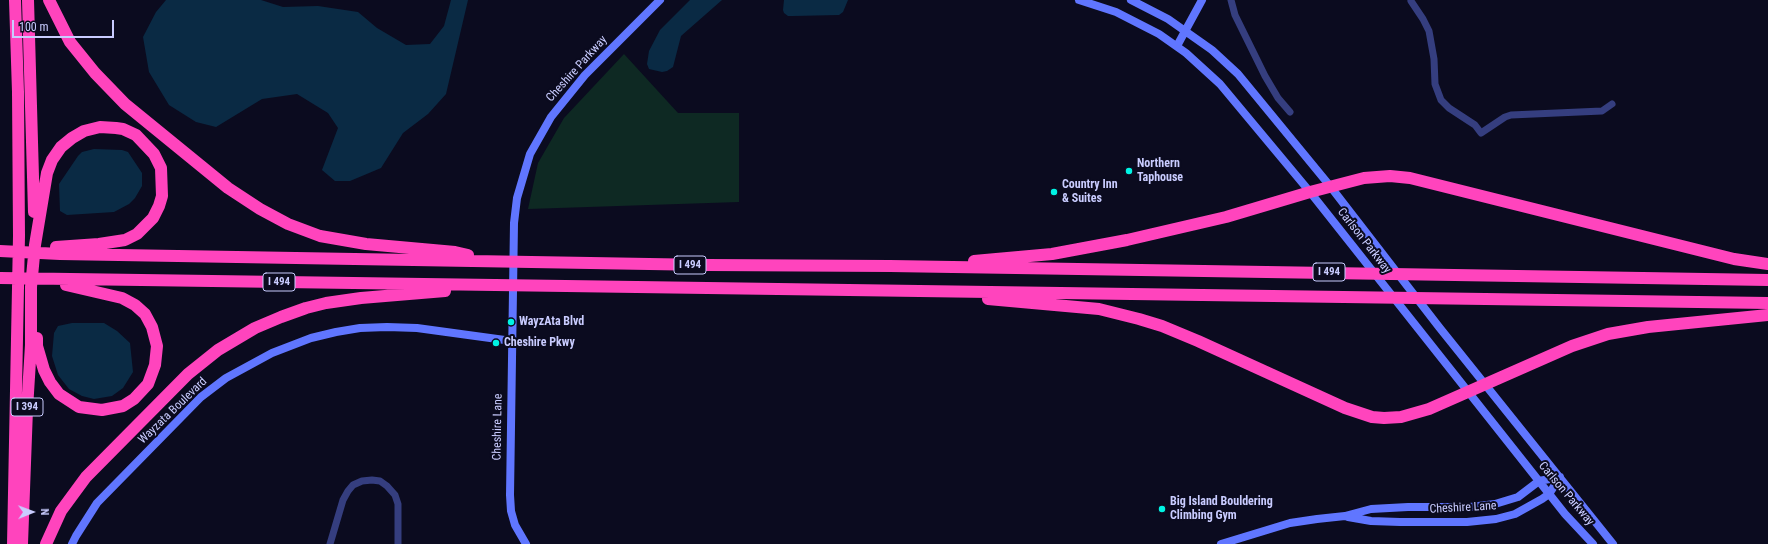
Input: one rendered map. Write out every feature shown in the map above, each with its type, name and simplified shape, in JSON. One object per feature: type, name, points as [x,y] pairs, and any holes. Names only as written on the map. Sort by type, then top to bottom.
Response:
[{"type":"highway","points":[[13,544],[19,243],[18,92],[15,0]]},
{"type":"highway","points":[[28,0],[33,248]]},
{"type":"highway","points":[[49,0],[70,42],[94,74],[125,104],[228,188],[260,209],[288,224],[320,236],[366,244],[455,252],[491,260]]},
{"type":"highway","points":[[0,251],[33,248],[60,250],[125,240],[137,234],[153,218],[162,196],[161,168],[154,154],[136,135],[123,129],[100,127],[84,131],[72,138],[62,147],[52,160],[47,173],[33,248]]},
{"type":"highway","points":[[890,266],[1068,252],[1196,226],[1330,186],[1364,178],[1401,176],[1734,259],[1768,264]]},
{"type":"highway","name":"I 394","points":[[22,544],[25,451],[31,345],[31,286],[33,248]]},
{"type":"highway","name":"I 494","points":[[60,250],[708,265],[890,266],[1768,280]]},
{"type":"highway","points":[[0,278],[32,274],[122,298],[135,305],[149,320],[156,339],[157,352],[155,365],[151,378],[145,389],[123,406],[91,410],[74,405],[54,388],[44,370],[37,346],[36,286],[32,274]]},
{"type":"highway","name":"I 494","points":[[59,282],[333,282],[893,292],[983,291],[1768,303]]},
{"type":"highway","points":[[46,544],[61,511],[86,477],[194,368],[234,340],[281,317],[326,303],[361,298],[500,286]]},
{"type":"highway","points":[[893,292],[1091,308],[1133,317],[1178,332],[1345,408],[1372,417],[1396,417],[1420,412],[1572,346],[1608,334],[1648,327],[1715,319],[1768,315]]},
{"type":"street","name":"Cheshire Parkway","points":[[513,308],[513,244],[517,198],[523,174],[540,135],[555,111],[585,75],[660,0]]},
{"type":"street","name":"Carlson Parkway","points":[[1079,0],[1130,19],[1177,46],[1204,68],[1220,84],[1310,192],[1565,514],[1593,544]]},
{"type":"street","name":"Carlson Parkway","points":[[1131,0],[1162,15],[1212,50],[1238,74],[1330,186],[1439,327],[1613,544]]},
{"type":"street","points":[[1177,46],[1202,0]]},
{"type":"street","points":[[1231,0],[1235,15],[1265,76],[1278,98],[1290,112]]},
{"type":"street","points":[[1410,0],[1423,19],[1429,31],[1433,45],[1435,84],[1438,102],[1475,125],[1481,133],[1505,117],[1511,115],[1602,111],[1612,104]]},
{"type":"street","name":"Cheshire Lane","points":[[513,308],[510,495],[511,511],[515,525],[526,544]]},
{"type":"street","name":"Wayzata Boulevard","points":[[72,544],[79,530],[97,503],[201,397],[226,378],[272,353],[311,338],[336,332],[387,327],[417,328],[512,341]]},
{"type":"street","name":"Cheshire Lane","points":[[1221,544],[1290,523],[1345,516],[1371,509],[1487,506],[1518,496],[1539,481],[1560,477]]},
{"type":"street","name":"Cheshire Lane","points":[[1345,516],[1371,521],[1387,522],[1466,522],[1489,520],[1515,514],[1549,494],[1560,477]]},
{"type":"street","points":[[330,544],[343,500],[353,485],[362,481],[372,480],[380,481],[395,495],[398,504],[398,544]]},
{"type":"green space","points":[[624,54],[678,113],[739,113],[739,202],[528,209],[538,163],[564,118]]},
{"type":"water","points":[[166,0],[261,0],[283,7],[318,6],[358,12],[377,28],[406,45],[430,44],[444,26],[451,0],[468,0],[446,94],[428,114],[403,133],[381,168],[350,181],[335,181],[322,170],[338,128],[328,113],[297,94],[262,99],[216,127],[196,122],[169,105],[149,72],[143,37],[156,12]]},
{"type":"water","points":[[690,0],[722,0],[681,36],[673,67],[662,72],[649,69],[647,64],[649,51],[660,30]]},
{"type":"water","points":[[784,0],[848,0],[843,12],[839,15],[788,16],[783,10]]},
{"type":"water","points":[[94,149],[122,150],[128,152],[142,173],[142,186],[135,198],[129,204],[114,212],[67,215],[60,211],[59,184],[82,152]]},
{"type":"water","points":[[72,323],[104,323],[117,331],[130,343],[133,372],[123,388],[112,396],[94,399],[82,396],[69,389],[58,375],[52,356],[54,333],[58,326]]},
{"type":"place","name":"Northern Taphouse","points":[[1129,171]]},
{"type":"place","name":"Country Inn & Suites","points":[[1054,192]]},
{"type":"place","name":"WayzAta Blvd","points":[[511,322]]},
{"type":"place","name":"Cheshire Pkwy","points":[[496,343]]},
{"type":"place","name":"Big Island Bouldering Climbing Gym","points":[[1162,509]]}]
